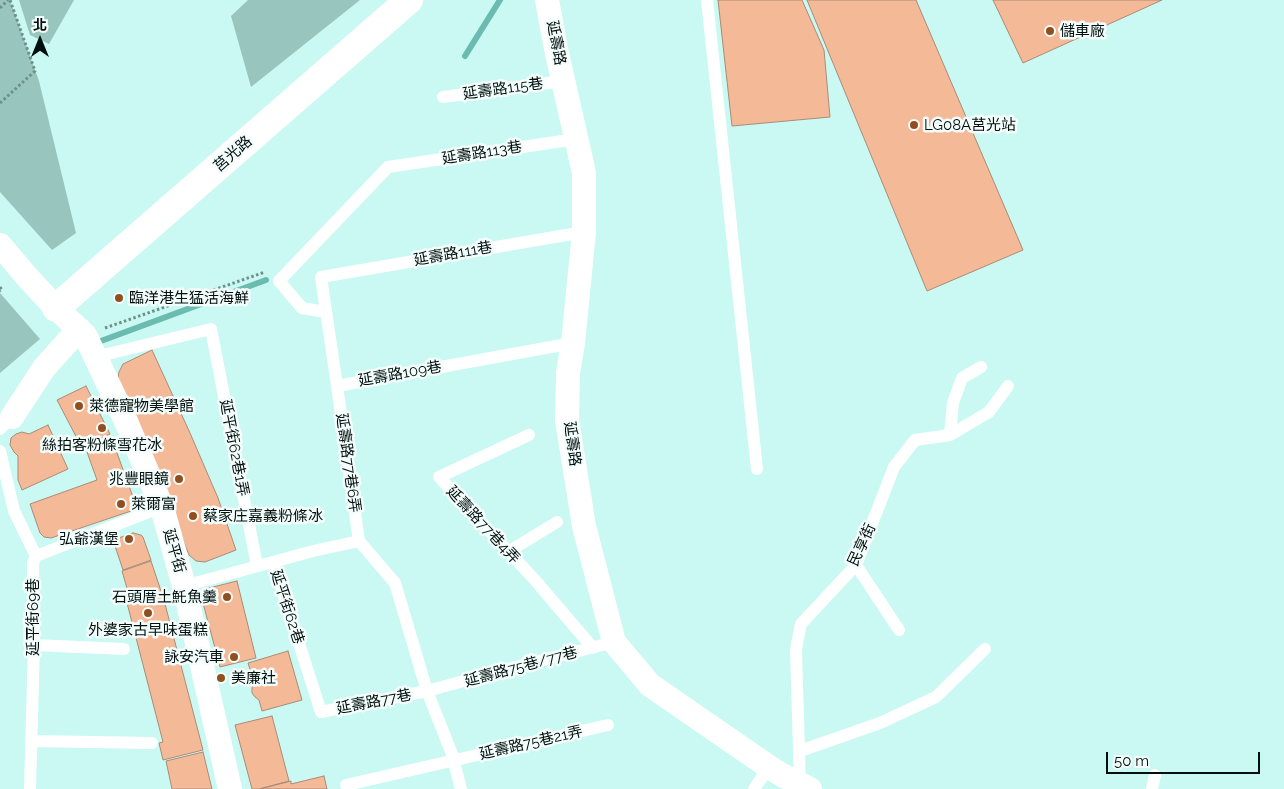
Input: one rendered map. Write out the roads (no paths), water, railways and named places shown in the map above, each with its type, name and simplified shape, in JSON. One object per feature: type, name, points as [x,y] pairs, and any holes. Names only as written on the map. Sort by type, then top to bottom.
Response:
[{"type":"street","name":"莒光路","points":[[56,308],[409,0]]},
{"type":"street","name":"延壽路","points":[[548,0],[563,81],[584,173],[584,232],[573,343],[568,373],[567,420],[603,645],[650,685],[769,767],[805,786]]},
{"type":"street","name":"延平街","points":[[0,245],[56,308],[82,332],[125,419],[162,507],[184,586],[230,789]]},
{"type":"street","points":[[6,423],[44,368],[82,332]]},
{"type":"lane","points":[[708,0],[757,469]]},
{"type":"lane","name":"延壽路115巷","points":[[442,97],[563,81]]},
{"type":"lane","name":"延壽路113巷","points":[[326,312],[302,308],[279,281],[388,168],[576,139]]},
{"type":"lane","name":"延壽路111巷","points":[[321,276],[584,232]]},
{"type":"lane","name":"延壽路109巷","points":[[321,276],[337,386],[573,343]]},
{"type":"lane","name":"延平街62巷1弄","points":[[95,357],[211,329],[257,566]]},
{"type":"lane","points":[[950,435],[953,403],[962,378],[981,368]]},
{"type":"lane","name":"延壽路77巷6弄","points":[[337,386],[359,541]]},
{"type":"lane","name":"民享街","points":[[805,786],[800,751],[796,649],[802,624],[856,565],[894,467],[914,440],[950,435],[989,412],[1008,386]]},
{"type":"lane","name":"延壽路77巷4弄","points":[[529,435],[439,477],[508,552],[603,645]]},
{"type":"lane","points":[[0,451],[14,510],[36,556],[162,507]]},
{"type":"lane","points":[[508,552],[558,522]]},
{"type":"lane","points":[[273,562],[359,541],[395,583],[427,692],[454,760],[461,789]]},
{"type":"lane","name":"延平街69巷","points":[[30,789],[34,646],[33,563],[36,556]]},
{"type":"lane","name":"延平街62巷","points":[[184,586],[273,562],[321,712]]},
{"type":"lane","points":[[856,565],[899,630]]},
{"type":"lane","name":"延壽路75巷/77巷","points":[[427,692],[603,645]]},
{"type":"lane","points":[[34,646],[124,649]]},
{"type":"lane","points":[[800,751],[880,723],[936,697],[985,648]]},
{"type":"lane","name":"延壽路77巷","points":[[321,712],[427,692]]},
{"type":"lane","name":"延壽路75巷21弄","points":[[346,785],[608,725]]},
{"type":"lane","points":[[31,741],[152,743]]},
{"type":"lane","points":[[754,789],[769,767]]},
{"type":"lane","points":[[1152,789],[1155,775]]},
{"type":"waterway","points":[[465,56],[500,0]]},
{"type":"waterway","points":[[101,341],[266,280]]},
{"type":"place","name":"儲車廠","points":[[1050,31]]},
{"type":"place","name":"LG08A莒光站","points":[[914,125]]},
{"type":"place","name":"臨洋港生猛活海鮮","points":[[119,298]]},
{"type":"place","name":"萊德寵物美學館","points":[[79,406]]},
{"type":"place","name":"絲拍客粉條雪花冰","points":[[102,428]]},
{"type":"place","name":"兆豐眼鏡","points":[[179,479]]},
{"type":"place","name":"萊爾富","points":[[121,504]]},
{"type":"place","name":"蔡家庄嘉義粉條冰","points":[[193,516]]},
{"type":"place","name":"弘爺漢堡","points":[[129,539]]},
{"type":"place","name":"石頭厝土魠魚羹","points":[[227,597]]},
{"type":"place","name":"外婆家古早味蛋糕","points":[[148,613]]},
{"type":"place","name":"詠安汽車","points":[[234,657]]},
{"type":"place","name":"美廉社","points":[[221,678]]}]
